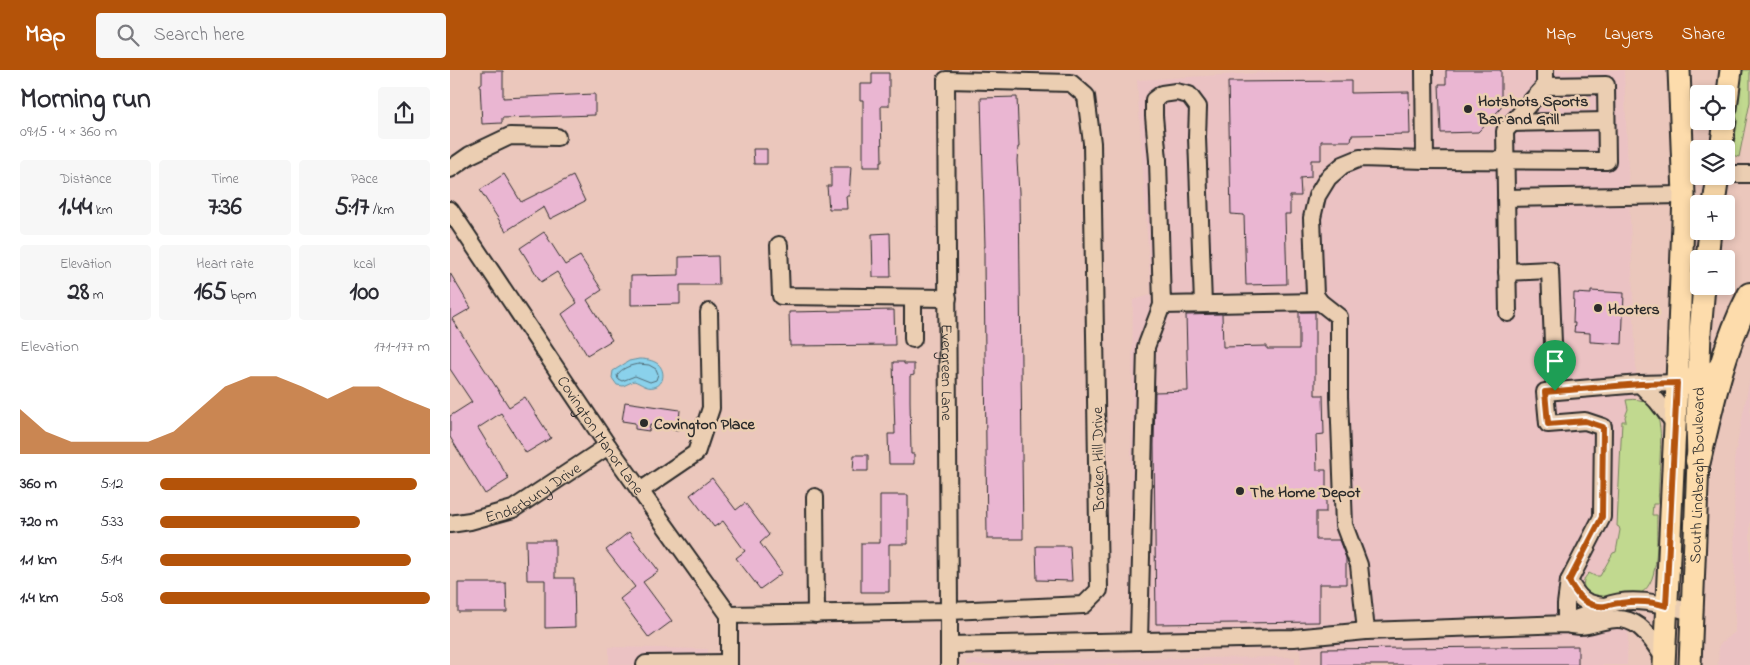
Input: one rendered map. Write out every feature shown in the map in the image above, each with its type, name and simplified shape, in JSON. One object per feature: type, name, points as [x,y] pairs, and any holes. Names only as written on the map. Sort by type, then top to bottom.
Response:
[{"type":"highway","points":[[1698,462],[1721,369],[1742,310],[1750,295]]},
{"type":"highway","points":[[1688,382],[1709,377],[1721,369]]},
{"type":"main road","name":"South Lindbergh Boulevard","points":[[1679,70],[1688,382],[1698,462],[1690,665]]},
{"type":"main road","points":[[1729,85],[1731,70]]},
{"type":"main road","name":"South Lindbergh Boulevard","points":[[1664,661],[1675,424],[1688,382],[1702,295]]},
{"type":"street","points":[[1424,70],[1425,160]]},
{"type":"street","points":[[1670,70],[1680,97]]},
{"type":"street","points":[[1366,630],[1359,565],[1344,525],[1338,317],[1320,302],[1315,295],[1312,218],[1317,196],[1328,178],[1343,165],[1360,158],[1425,160],[1506,160],[1607,160],[1606,85],[1545,78],[1505,131],[1506,160],[1508,313]]},
{"type":"street","name":"Evergreen Lane","points":[[946,80],[949,665]]},
{"type":"street","name":"Broken Hill Drive","points":[[729,615],[949,611],[1084,605],[1100,590],[1092,143],[1086,96],[1071,83],[946,80]]},
{"type":"street","points":[[1139,641],[1146,347],[1162,305],[1158,160],[1154,100],[1162,94],[1176,92],[1189,95],[1198,107],[1198,176],[1203,304]]},
{"type":"street","points":[[1512,123],[1606,121]]},
{"type":"street","points":[[450,169],[470,155],[510,136],[557,137]]},
{"type":"street","points":[[1735,174],[1750,174]]},
{"type":"street","points":[[1506,198],[1684,195]]},
{"type":"street","name":"Covington Manor Lane","points":[[450,210],[608,446],[729,615]]},
{"type":"street","points":[[779,245],[781,296],[948,298]]},
{"type":"street","points":[[1507,272],[1550,270],[1555,391]]},
{"type":"street","points":[[913,298],[913,339]]},
{"type":"street","points":[[1162,305],[1320,302]]},
{"type":"street","points":[[640,491],[696,453],[711,408],[709,312]]},
{"type":"street","points":[[1566,624],[1569,581],[1602,517],[1603,427],[1585,421],[1548,424],[1545,392],[1688,382]]},
{"type":"street","points":[[1640,384],[1657,401],[1675,424]]},
{"type":"street","name":"Enderbury Drive","points":[[450,524],[470,521],[513,509],[608,446]]},
{"type":"street","points":[[815,497],[816,614]]},
{"type":"street","points":[[1569,581],[1584,602],[1604,606]]},
{"type":"street","points":[[1566,624],[1604,606],[1618,603],[1654,602],[1692,612]]},
{"type":"street","points":[[645,665],[729,664],[729,615]]},
{"type":"street","points":[[949,645],[1294,638],[1366,630],[1566,624],[1584,627],[1606,620],[1628,620],[1646,632],[1664,661]]},
{"type":"shaded area","points":[[1308,70],[1624,70],[1636,369],[1627,665],[1301,665],[1300,649],[1129,649],[1133,300],[1151,295],[1137,80]]},
{"type":"shaded area","points":[[1750,378],[1750,665],[1718,665],[1719,645],[1735,632],[1734,460]]},
{"type":"shaded area","points":[[609,647],[708,649],[708,665],[609,665]]},
{"type":"shaded area","points":[[1295,657],[1295,665],[967,665],[967,660]]},
{"type":"green space","points":[[1741,70],[1750,70],[1750,102],[1739,157],[1735,156],[1735,127]]},
{"type":"green space","points":[[1626,400],[1639,400],[1648,403],[1654,409],[1660,428],[1658,504],[1653,504],[1652,515],[1657,515],[1655,569],[1652,579],[1641,593],[1600,600],[1585,592],[1584,582],[1589,573],[1600,576],[1613,553],[1616,552],[1620,530],[1617,526],[1622,421],[1626,421],[1625,417],[1628,409]]},
{"type":"water","points":[[639,359],[654,362],[661,367],[663,377],[660,384],[646,387],[634,381],[623,386],[617,385],[612,378],[613,371],[629,361]]},
{"type":"building","points":[[1446,70],[1501,70],[1501,108],[1478,132],[1441,133],[1439,84],[1446,84]]},
{"type":"building","points":[[482,71],[503,71],[503,98],[595,94],[595,115],[502,118],[502,123],[482,124],[480,84],[482,84]]},
{"type":"building","points":[[872,73],[889,73],[889,106],[881,106],[882,162],[880,162],[880,167],[863,167],[863,100],[860,100],[860,84],[872,84]]},
{"type":"building","points":[[1351,81],[1351,93],[1409,92],[1410,134],[1352,135],[1351,141],[1321,141],[1321,160],[1311,160],[1311,177],[1300,178],[1301,196],[1290,196],[1290,214],[1285,214],[1287,284],[1246,285],[1244,215],[1231,214],[1228,82]]},
{"type":"building","points":[[1017,97],[1023,539],[987,539],[985,247],[981,98]]},
{"type":"building","points":[[753,149],[767,149],[767,164],[754,164]]},
{"type":"building","points":[[831,167],[851,167],[849,196],[846,196],[847,209],[829,209],[827,186],[831,186]]},
{"type":"building","points":[[504,174],[521,202],[573,176],[585,201],[550,219],[544,207],[506,231],[480,190]]},
{"type":"building","points":[[544,232],[565,265],[580,256],[602,290],[587,300],[612,340],[587,355],[562,314],[577,303],[557,272],[541,282],[520,248]]},
{"type":"building","points":[[890,233],[891,277],[873,277],[872,234]]},
{"type":"building","points":[[718,256],[719,285],[680,285],[680,304],[631,305],[631,276],[679,275],[679,257]]},
{"type":"building","points":[[450,273],[471,308],[452,319],[509,407],[525,397],[551,438],[526,453],[501,413],[478,428],[509,479],[485,494],[450,437],[450,416],[472,402],[450,369]]},
{"type":"building","name":"Hooters","points":[[1591,291],[1624,293],[1622,344],[1590,342],[1590,333],[1574,332],[1574,293],[1591,294]]},
{"type":"building","points":[[894,310],[895,345],[790,346],[789,312]]},
{"type":"building","name":"The Home Depot","points":[[1299,312],[1315,312],[1315,395],[1323,395],[1324,434],[1316,435],[1317,470],[1326,470],[1326,512],[1316,512],[1316,540],[1339,540],[1346,558],[1346,584],[1319,584],[1319,622],[1156,624],[1155,392],[1188,391],[1186,315],[1222,314],[1223,347],[1267,346],[1267,349],[1299,349]]},
{"type":"building","points":[[893,362],[914,364],[914,375],[910,376],[910,401],[911,454],[914,454],[914,464],[889,464],[888,434],[895,434]]},
{"type":"building","points":[[625,402],[680,410],[678,430],[650,425],[649,431],[635,429],[635,423],[622,421]]},
{"type":"building","points":[[854,455],[868,455],[868,471],[853,471]]},
{"type":"building","points":[[712,478],[736,510],[745,503],[769,535],[760,543],[782,573],[760,589],[736,558],[745,551],[723,521],[714,527],[690,495]]},
{"type":"building","points":[[880,495],[908,495],[908,544],[889,544],[889,592],[861,592],[861,543],[880,543]]},
{"type":"building","points":[[629,532],[659,571],[643,582],[672,621],[649,638],[620,599],[635,587],[606,550]]},
{"type":"building","points":[[526,540],[555,540],[555,578],[574,578],[575,627],[545,628],[545,580],[527,580]]},
{"type":"building","points":[[1036,546],[1070,546],[1072,581],[1037,580]]},
{"type":"building","points":[[458,583],[506,583],[507,612],[458,612]]},
{"type":"building","points":[[1578,646],[1578,665],[1322,665],[1322,649]]},
{"type":"place","name":"Hotshots Sports Bar and Grill","points":[[1468,109]]},
{"type":"place","name":"Hooters","points":[[1598,308]]},
{"type":"place","name":"Covington Place","points":[[644,423]]},
{"type":"place","name":"The Home Depot","points":[[1240,491]]},
{"type":"route","points":[[1677,383],[1666,606],[1654,602],[1618,603],[1604,606],[1592,605],[1584,602],[1573,589],[1569,581],[1602,517],[1603,427],[1585,421],[1548,424],[1545,392],[1555,391],[1677,383]]}]
